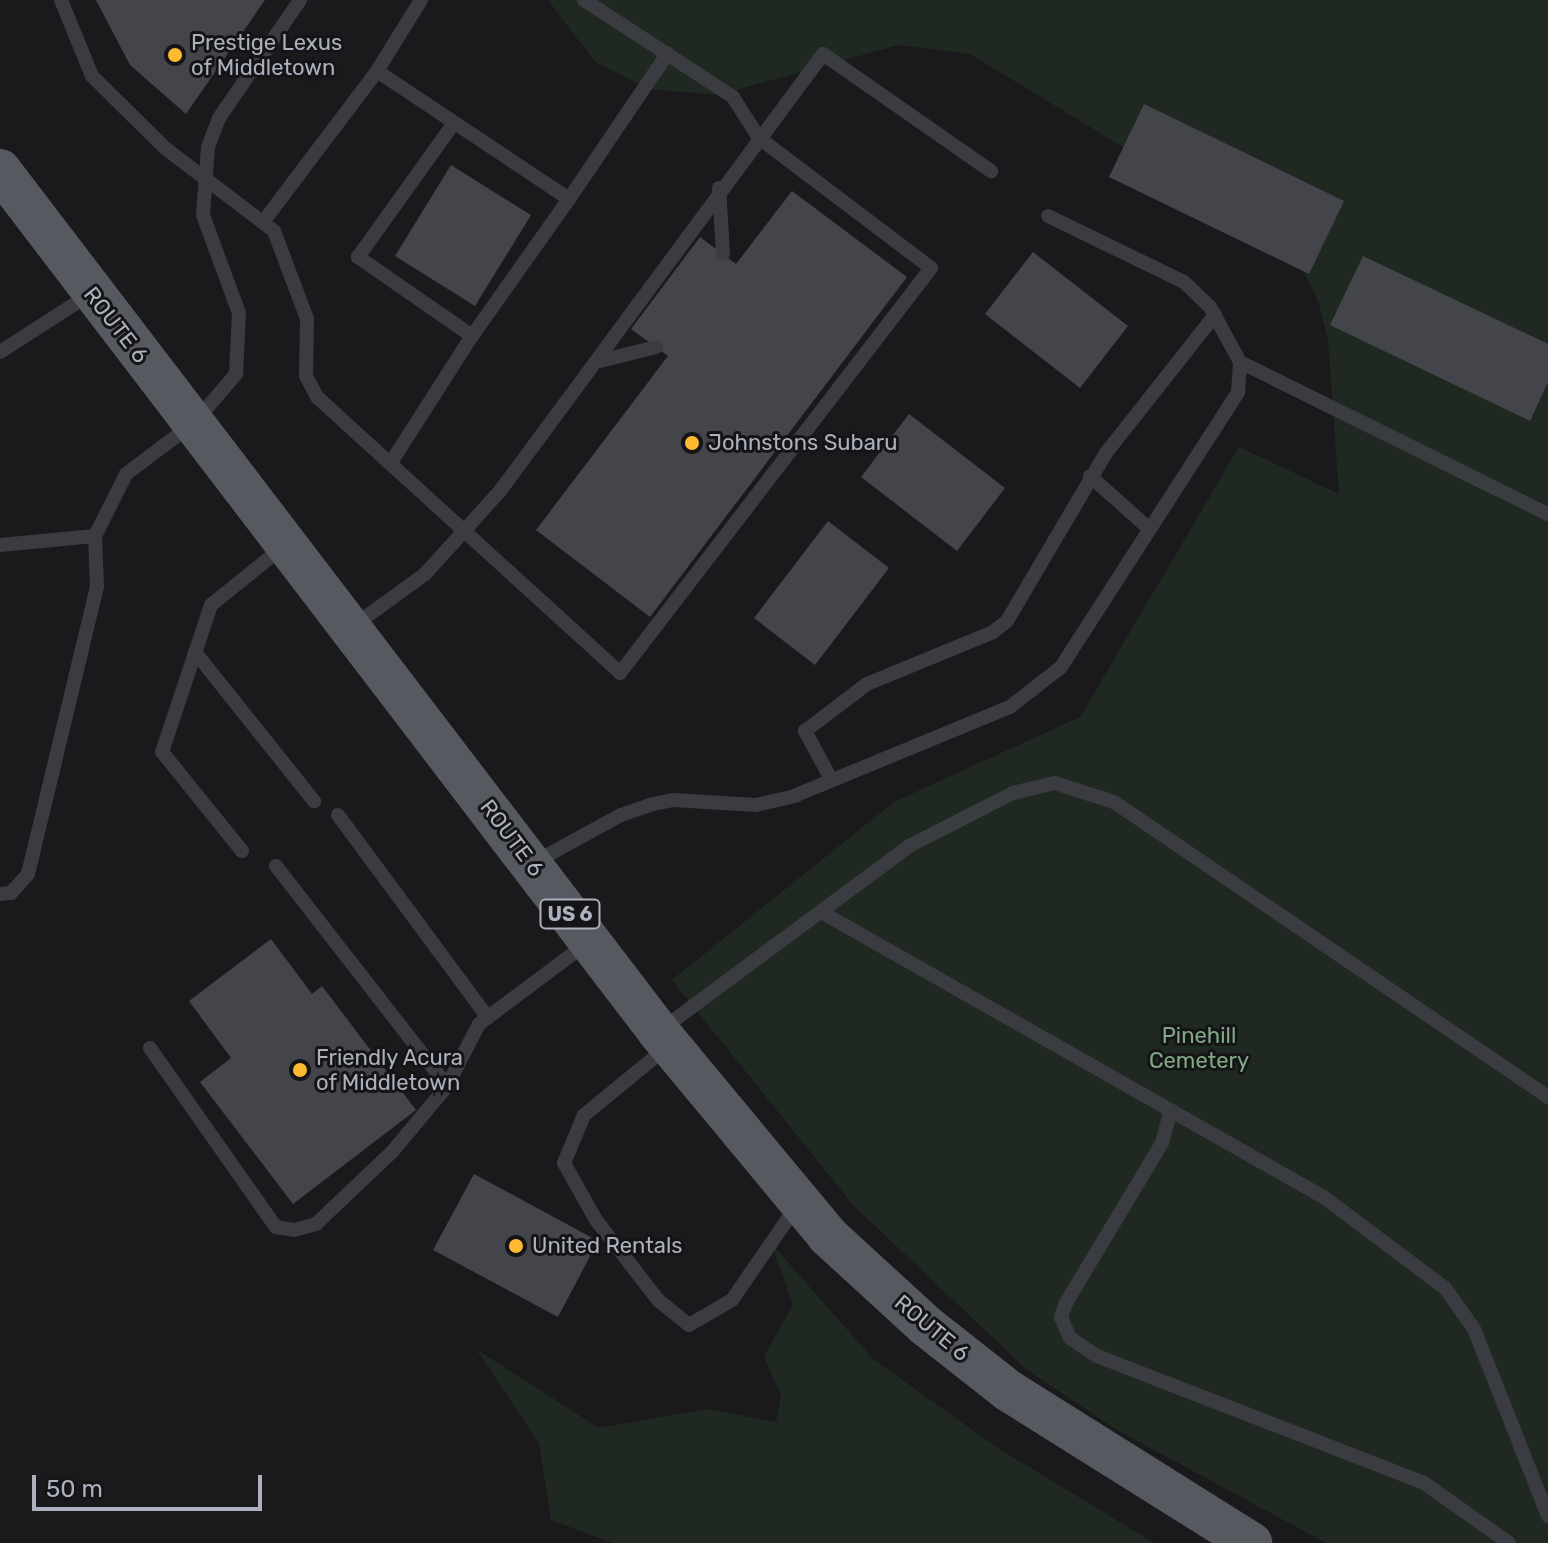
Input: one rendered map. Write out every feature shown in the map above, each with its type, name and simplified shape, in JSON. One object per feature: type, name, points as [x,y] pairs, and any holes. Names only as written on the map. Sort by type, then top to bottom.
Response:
[{"type":"main road","name":"ROUTE 6","points":[[0,170],[90,293],[287,543],[664,1038],[799,1204],[925,1325],[1009,1391],[1251,1543]]},
{"type":"lane","points":[[61,0],[92,76],[165,148],[206,175],[274,231],[307,319],[306,376],[317,397],[620,673],[931,268],[759,138],[733,97],[584,0]]},
{"type":"lane","points":[[0,894],[11,893],[28,874],[97,587],[95,536],[126,474],[194,423],[236,374],[239,313],[203,215],[208,147],[219,118],[300,0]]},
{"type":"lane","points":[[263,222],[377,71],[421,0]]},
{"type":"lane","points":[[390,464],[472,336],[668,53]]},
{"type":"lane","points":[[351,628],[425,574],[465,534],[600,361],[719,188],[823,54],[991,171]]},
{"type":"lane","points":[[377,71],[569,199]]},
{"type":"lane","points":[[454,123],[358,257],[472,336]]},
{"type":"lane","points":[[719,188],[723,254]]},
{"type":"lane","points":[[531,864],[621,815],[653,804],[673,800],[756,805],[831,779],[1010,707],[1042,685],[1074,648],[1147,527],[1238,392],[1240,362],[1215,315],[1184,282],[1048,216]]},
{"type":"lane","points":[[0,352],[90,293]]},
{"type":"lane","points":[[831,779],[805,731],[867,684],[993,632],[1007,621],[1090,476],[1215,315]]},
{"type":"lane","points":[[600,361],[656,347]]},
{"type":"lane","points":[[1240,362],[1548,514]]},
{"type":"lane","points":[[1090,476],[1147,527]]},
{"type":"lane","points":[[0,545],[95,536]]},
{"type":"lane","points":[[242,851],[162,752],[211,605],[287,543]]},
{"type":"lane","points":[[195,652],[314,801]]},
{"type":"lane","points":[[799,1204],[732,1300],[689,1325],[658,1300],[596,1220],[564,1163],[584,1115],[664,1038],[823,913],[934,831],[1039,784],[1079,786],[1114,802],[1548,1097]]},
{"type":"lane","points":[[338,815],[488,1018]]},
{"type":"lane","points":[[276,866],[447,1086]]},
{"type":"lane","points":[[823,913],[1170,1113],[1325,1198],[1457,1300],[1474,1329],[1548,1516]]},
{"type":"lane","points":[[150,1048],[276,1227],[294,1230],[316,1224],[392,1152],[447,1086],[488,1018],[590,941]]},
{"type":"lane","points":[[1170,1113],[1162,1143],[1066,1303],[1061,1317],[1070,1338],[1097,1356],[1424,1483],[1509,1543]]},
{"type":"green space","name":"Pinehill Cemetery","points":[[548,0],[1548,0],[1548,1543],[1326,1543],[1117,1430],[1026,1369],[854,1206],[672,980],[894,802],[1080,717],[1239,447],[1339,494],[1328,339],[1318,301],[1293,250],[970,54],[898,45],[718,95],[649,89],[595,62]]},
{"type":"green space","points":[[771,1243],[873,1359],[998,1448],[1154,1543],[613,1543],[551,1520],[539,1443],[476,1349],[599,1428],[707,1409],[776,1422],[781,1396],[764,1356],[793,1305]]},
{"type":"building","name":"Prestige Lexus of Middletown","points":[[96,0],[265,0],[186,114],[130,65]]},
{"type":"building","points":[[1144,104],[1344,201],[1309,274],[1109,177]]},
{"type":"building","points":[[451,165],[531,215],[475,306],[395,256]]},
{"type":"building","name":"Johnstons Subaru","points":[[792,191],[907,277],[650,617],[536,530],[668,356],[631,329],[700,237],[736,264]]},
{"type":"building","points":[[1033,252],[1128,326],[1080,388],[985,314]]},
{"type":"building","points":[[1363,256],[1548,344],[1548,382],[1530,421],[1330,325]]},
{"type":"building","points":[[909,414],[1005,488],[957,551],[861,477]]},
{"type":"building","points":[[828,521],[889,568],[815,665],[754,618]]},
{"type":"building","name":"Friendly Acura of Middletown","points":[[271,939],[312,994],[322,986],[416,1110],[293,1204],[200,1082],[231,1058],[189,1001]]},
{"type":"building","name":"United Rentals","points":[[474,1174],[598,1241],[558,1317],[433,1250]]},
{"type":"place","name":"Prestige Lexus of Middletown","points":[[175,55]]},
{"type":"place","name":"Johnstons Subaru","points":[[692,443]]},
{"type":"place","name":"Friendly Acura of Middletown","points":[[300,1070]]},
{"type":"place","name":"United Rentals","points":[[516,1246]]}]
